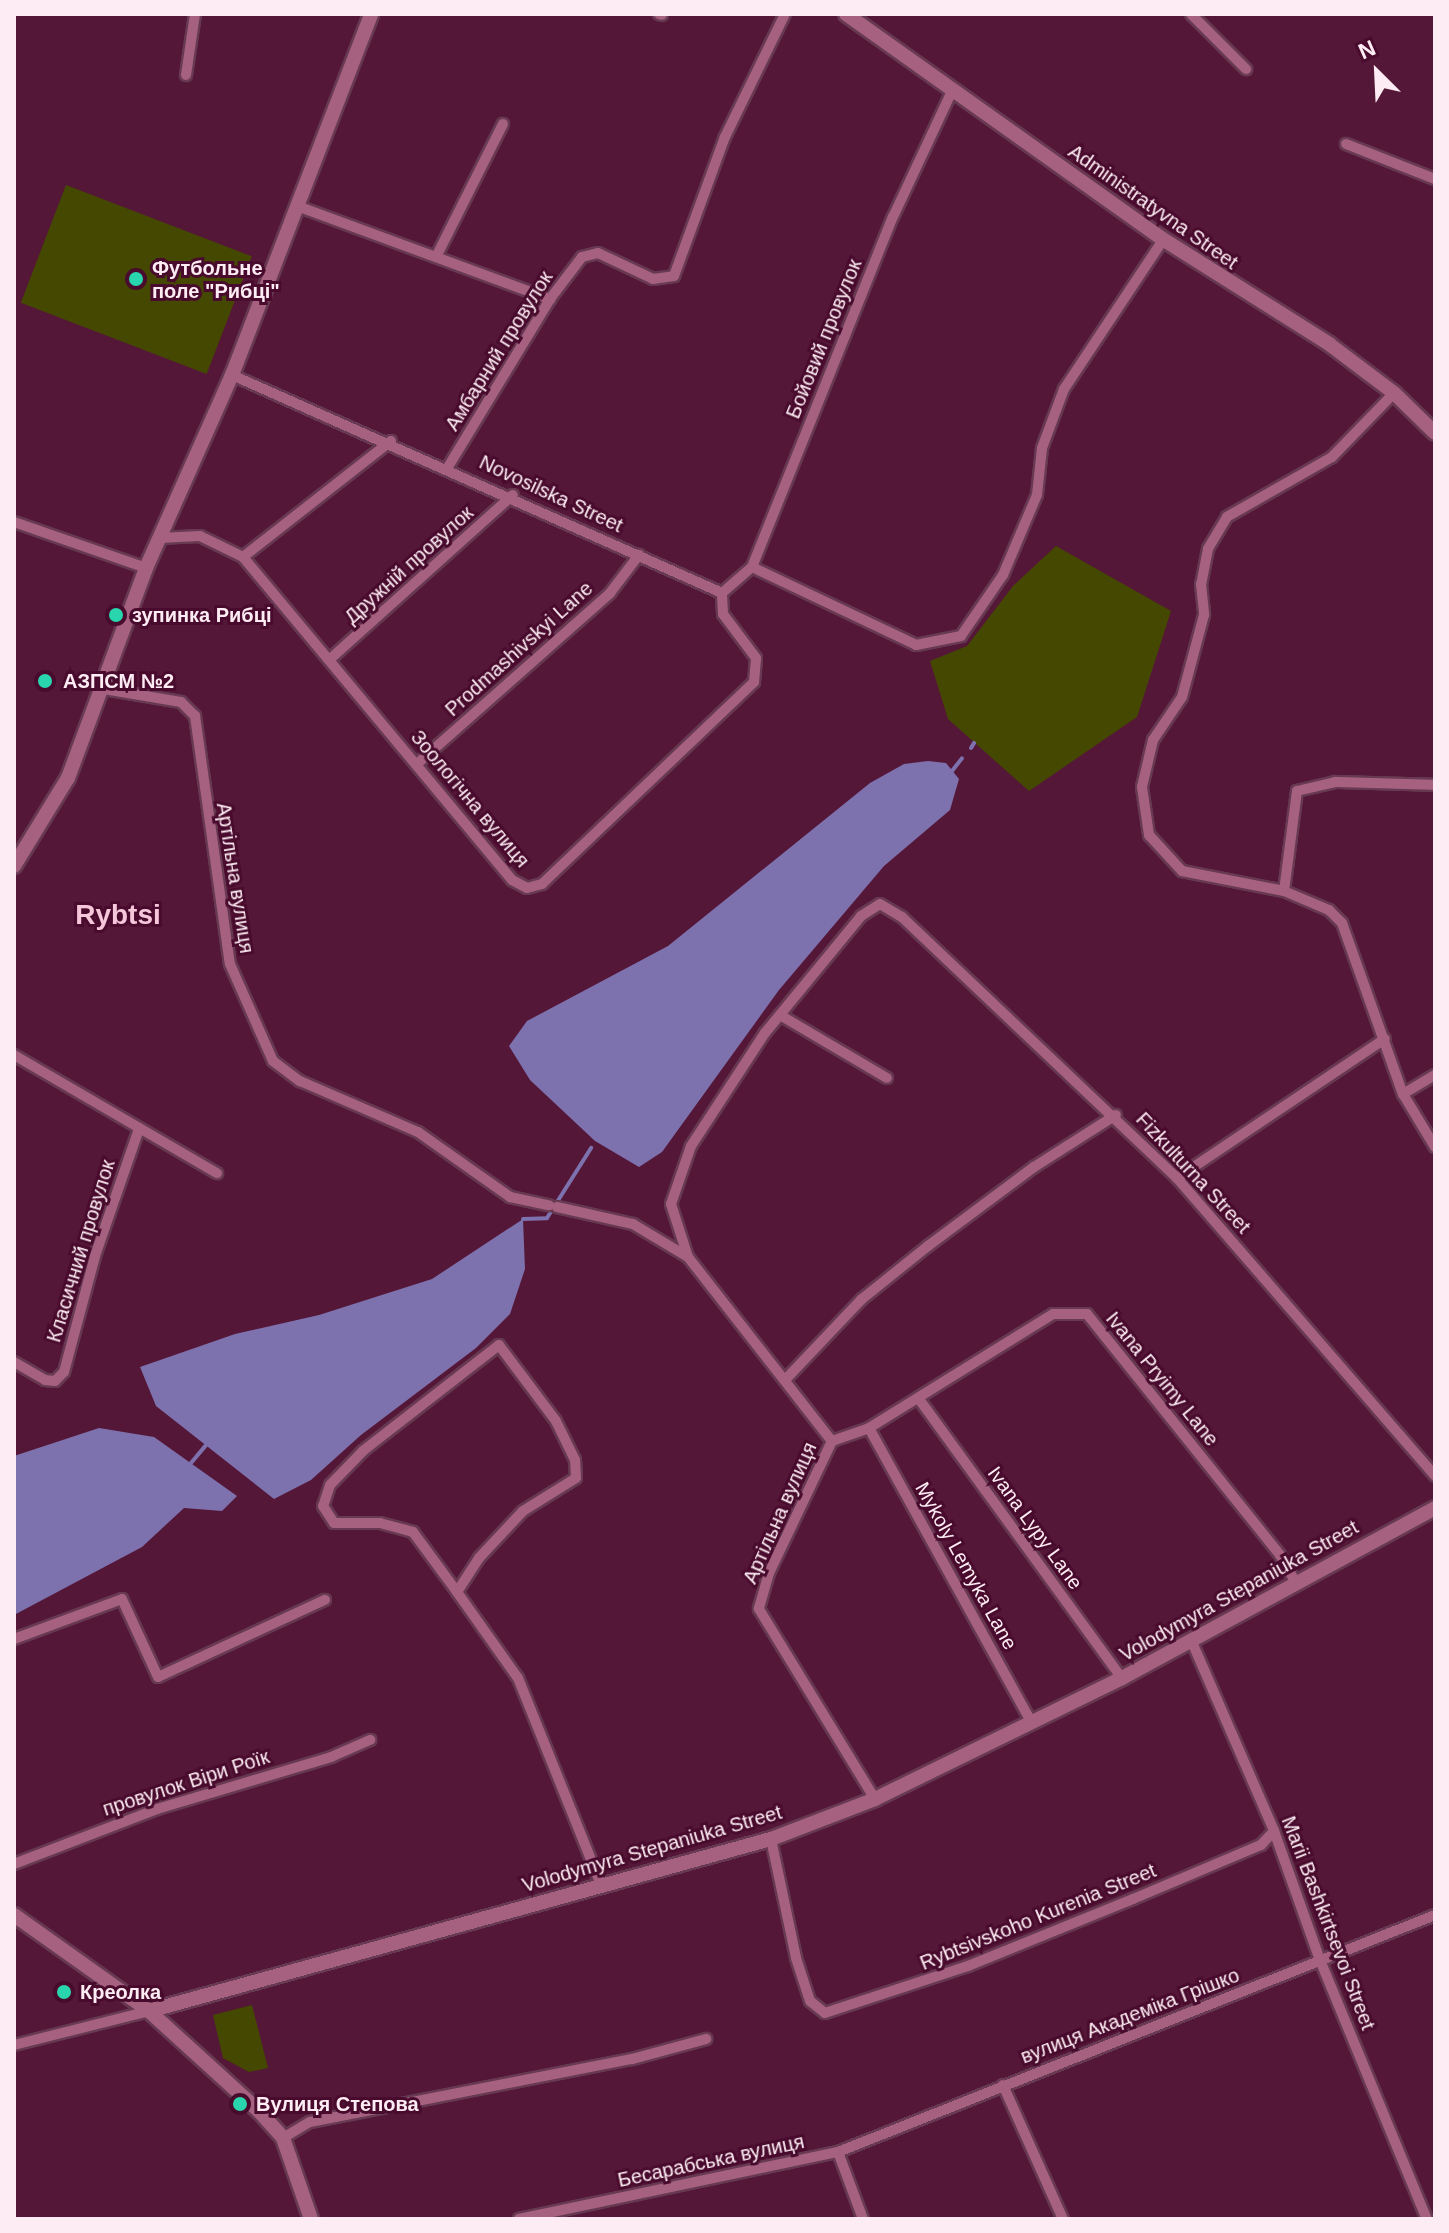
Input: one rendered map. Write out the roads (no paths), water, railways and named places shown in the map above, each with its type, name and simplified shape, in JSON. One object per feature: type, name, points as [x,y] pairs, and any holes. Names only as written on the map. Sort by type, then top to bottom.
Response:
[{"type":"street","points":[[186,75],[195,14]]},
{"type":"street","points":[[16,858],[68,778],[104,689],[146,568],[232,375],[371,14]]},
{"type":"street","name":"Амбарний провулок","points":[[448,467],[550,299],[582,257],[594,253],[653,279],[674,276],[725,137],[785,14]]},
{"type":"street","name":"Administratyvna Street","points":[[846,14],[1163,240],[1329,344],[1394,393],[1435,433]]},
{"type":"street","points":[[1191,14],[1246,69]]},
{"type":"street","name":"Бойовий провулок","points":[[722,593],[752,567],[893,217],[952,91]]},
{"type":"street","points":[[436,257],[503,124]]},
{"type":"street","points":[[1346,144],[1435,179]]},
{"type":"street","points":[[297,206],[550,299]]},
{"type":"street","points":[[752,567],[916,645],[961,636],[1003,575],[1015,548],[1037,495],[1042,448],[1064,389],[1163,240]]},
{"type":"street","name":"Novosilska Street","points":[[232,375],[513,495],[722,593]]},
{"type":"street","points":[[1394,393],[1332,457],[1227,517],[1208,549],[1201,584],[1204,615],[1182,697],[1153,740],[1142,787],[1149,835],[1182,871],[1284,891],[1329,910],[1342,923],[1403,1094],[1435,1147]]},
{"type":"street","points":[[243,557],[391,441]]},
{"type":"street","name":"Дружній провулок","points":[[329,660],[513,495]]},
{"type":"street","points":[[14,522],[146,568]]},
{"type":"street","name":"Зоологічна вулиця","points":[[159,538],[200,536],[243,557],[512,880],[527,888],[542,884],[754,682],[756,658],[723,614],[722,593]]},
{"type":"street","name":"Prodmashivskyi Lane","points":[[417,764],[610,593],[639,555]]},
{"type":"street","name":"Артільна вулиця","points":[[104,689],[181,702],[195,716],[227,952],[273,1061],[300,1081],[418,1132],[510,1197],[633,1224],[688,1257],[832,1441],[769,1573],[759,1609],[875,1799]]},
{"type":"street","points":[[1284,891],[1297,791],[1335,782],[1435,785]]},
{"type":"street","name":"Fizkulturna Street","points":[[780,1015],[861,916],[880,904],[902,917],[1116,1115],[1177,1178],[1435,1476]]},
{"type":"street","points":[[688,1257],[671,1204],[691,1146],[780,1015],[887,1078]]},
{"type":"street","points":[[1177,1178],[1385,1039]]},
{"type":"street","points":[[14,1055],[217,1173]]},
{"type":"street","points":[[1403,1094],[1435,1075]]},
{"type":"street","points":[[785,1380],[862,1299],[928,1246],[1034,1167],[1116,1115]]},
{"type":"street","name":"Класичний провулок","points":[[14,1362],[55,1381],[64,1372],[95,1256],[139,1129]]},
{"type":"street","name":"Ivana Pryimy Lane","points":[[832,1441],[869,1428],[1053,1314],[1087,1314],[1280,1555],[1296,1583]]},
{"type":"street","points":[[457,1592],[479,1558],[523,1511],[576,1478],[575,1460],[556,1421],[499,1345],[363,1451],[330,1485],[323,1506],[334,1523],[380,1523],[413,1532],[518,1678],[601,1884]]},
{"type":"street","name":"Ivana Lypy Lane","points":[[919,1399],[1122,1678]]},
{"type":"street","name":"Mykoly Lemyka Lane","points":[[869,1428],[1031,1722]]},
{"type":"street","name":"Volodymyra Stepaniuka Street","points":[[14,2045],[149,2011],[771,1839],[875,1799],[1122,1678],[1435,1508]]},
{"type":"street","points":[[14,1639],[122,1599],[158,1677],[325,1600]]},
{"type":"street","name":"Marii Bashkirtsevoi Street","points":[[1192,1642],[1274,1831],[1320,1960],[1427,2219]]},
{"type":"street","name":"провулок Віри Роїк","points":[[14,1864],[144,1814],[331,1757],[370,1740]]},
{"type":"street","name":"Rybtsivskoho Kurenia Street","points":[[771,1839],[810,2001],[825,2013],[843,2010],[968,1966],[1261,1845],[1274,1831]]},
{"type":"street","points":[[14,1915],[149,2011],[283,2138],[311,2219]]},
{"type":"street","name":"вулиця Академіка Грішко","points":[[838,2152],[1435,1915]]},
{"type":"street","points":[[283,2138],[310,2122],[632,2059],[706,2039]]},
{"type":"street","points":[[1003,2085],[1037,2151],[1063,2219]]},
{"type":"street","points":[[838,2152],[863,2219]]},
{"type":"street","name":"Бесарабська вулиця","points":[[519,2219],[838,2152]]},
{"type":"waterway","points":[[971,748],[974,743]]},
{"type":"waterway","points":[[952,771],[962,758]]},
{"type":"waterway","points":[[523,1219],[547,1218],[591,1148]]},
{"type":"waterway","points":[[191,1463],[206,1445]]},
{"type":"place","name":"Футбольне поле \"Рибці\"","points":[[136,279]]},
{"type":"place","name":"зупинка Рибці","points":[[116,615]]},
{"type":"place","name":"АЗПСМ №2","points":[[45,681]]},
{"type":"place","name":"Креолка","points":[[64,1992]]},
{"type":"place","name":"Вулиця Степова","points":[[240,2104]]},
{"type":"district","name":"Rybtsi","points":[[118,915]]}]
